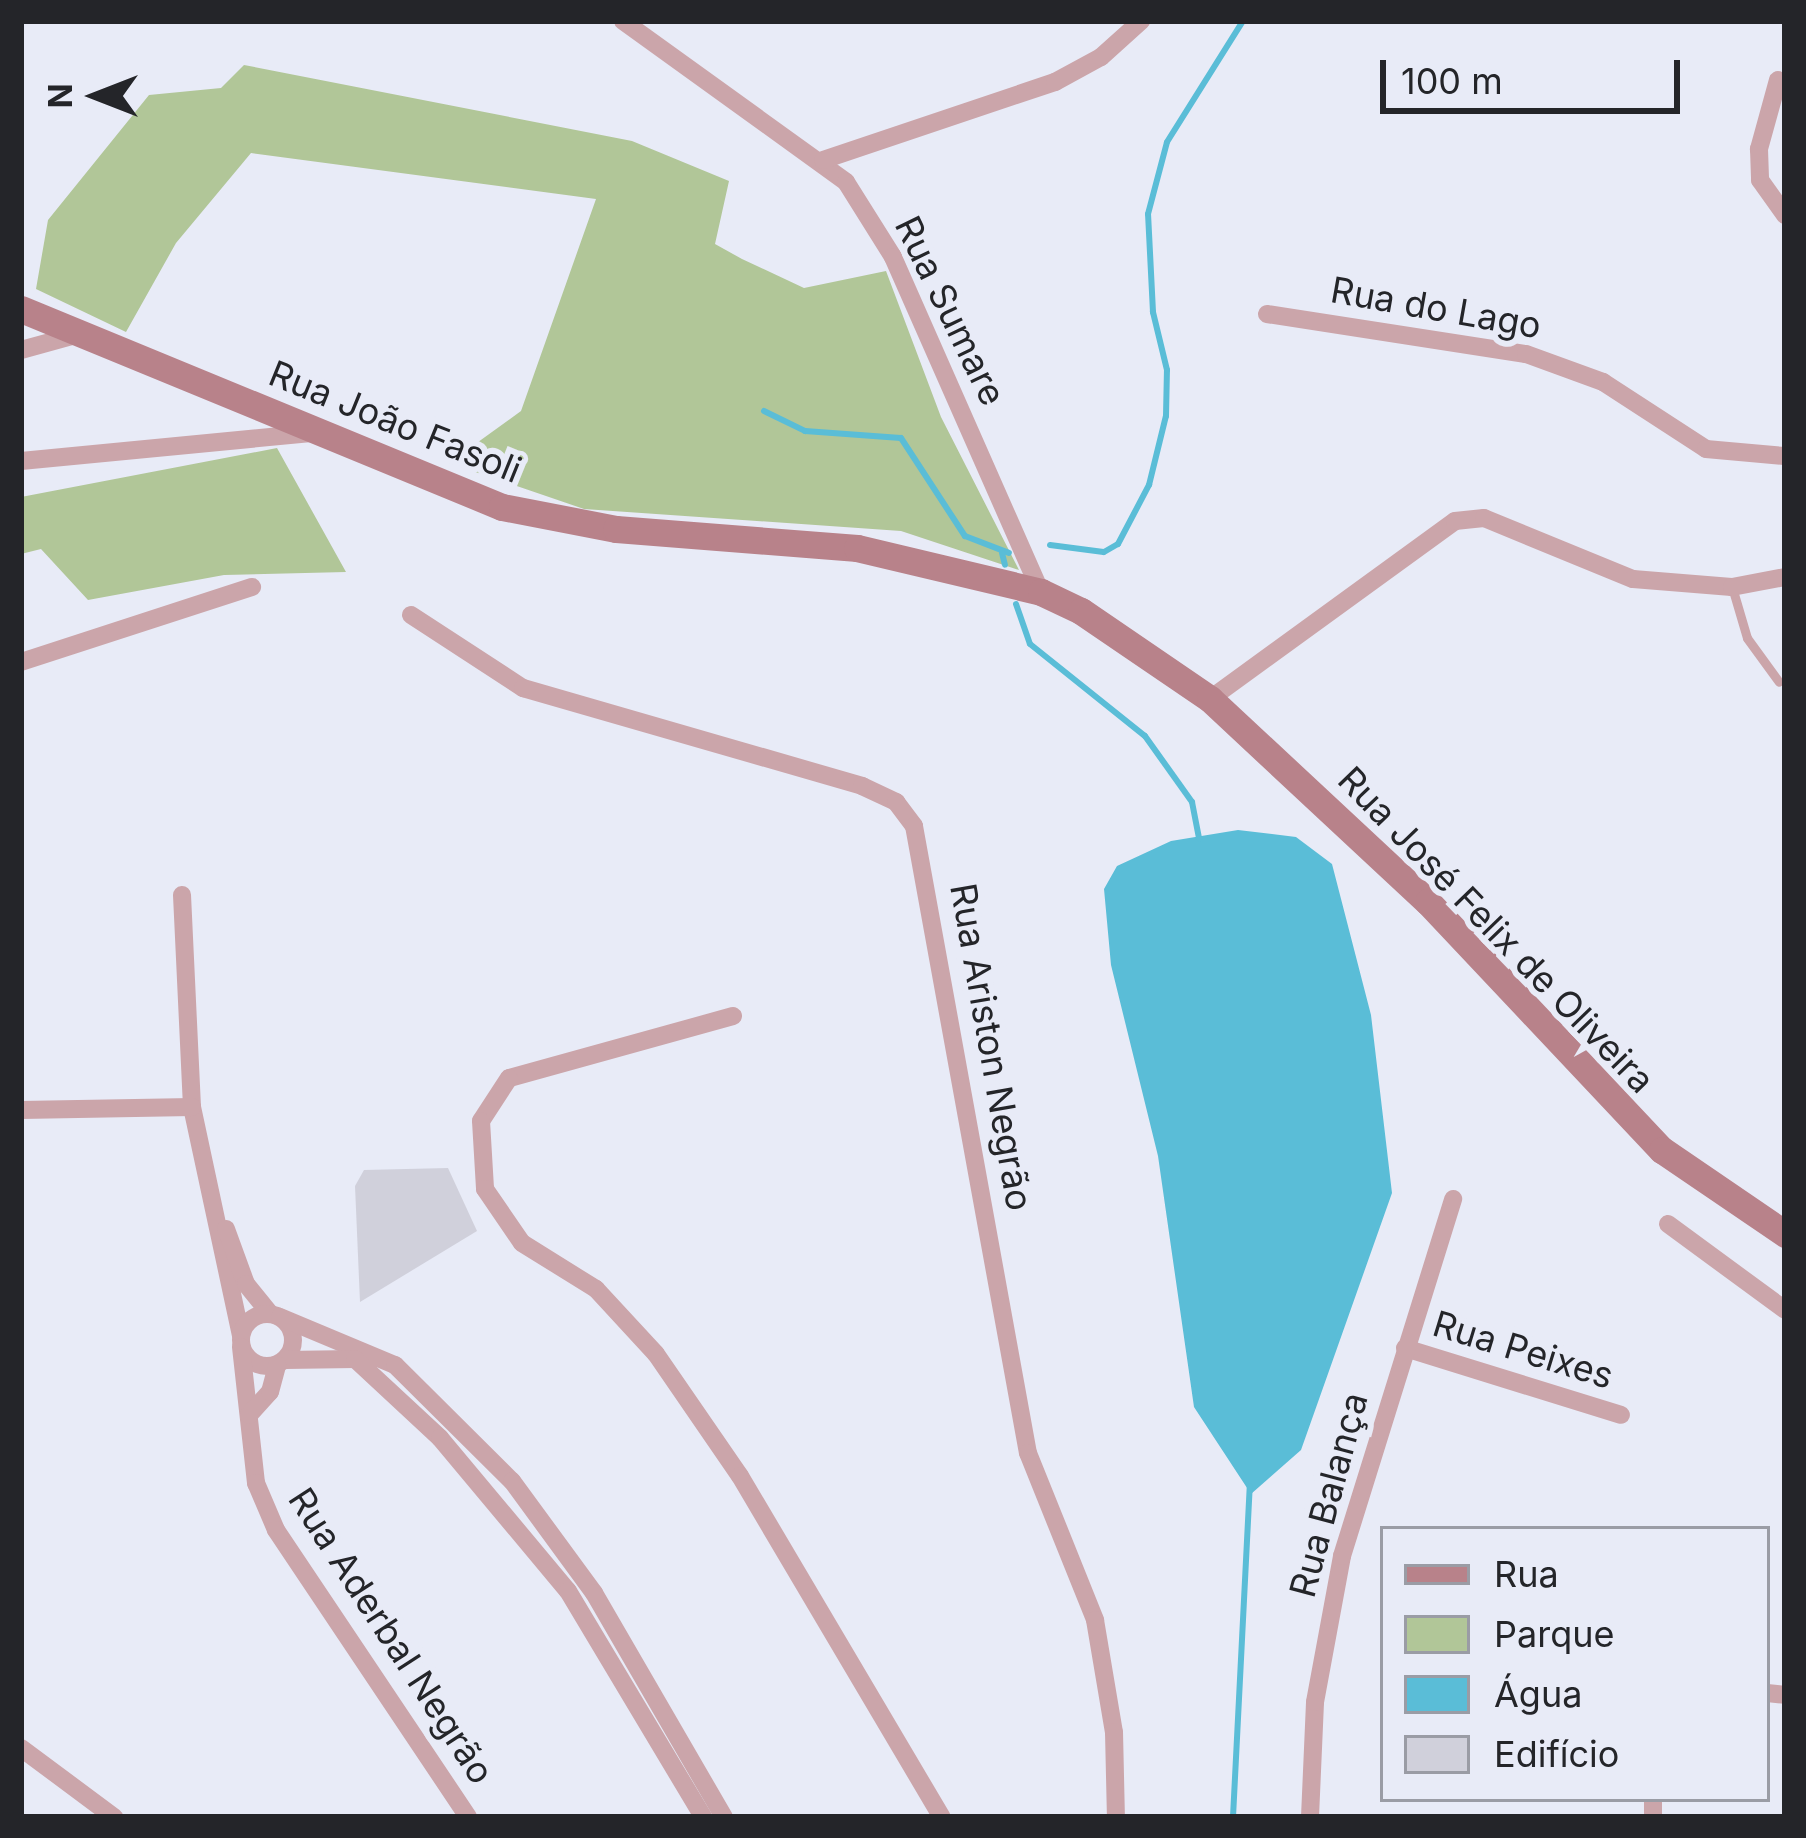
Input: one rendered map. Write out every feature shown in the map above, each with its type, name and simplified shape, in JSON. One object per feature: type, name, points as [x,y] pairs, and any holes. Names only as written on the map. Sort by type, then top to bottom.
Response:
[{"type":"main road","name":"Rua João Fasoli","points":[[21,309],[440,486],[559,521],[857,548],[1041,592]]},
{"type":"main road","name":"Rua José Felix de Oliveira","points":[[1041,592],[1118,632],[1210,699],[1428,902],[1662,1150],[1785,1234]]},
{"type":"street","name":"Rua Sumare","points":[[622,21],[824,160],[893,257],[1041,592]]},
{"type":"street","points":[[824,160],[1082,71],[1141,21]]},
{"type":"street","points":[[1778,80],[1759,149],[1760,181],[1785,215]]},
{"type":"street","name":"Rua do Lago","points":[[1267,314],[1526,354],[1603,382],[1706,449],[1785,456]]},
{"type":"street","points":[[21,350],[83,333]]},
{"type":"street","points":[[21,461],[318,433]]},
{"type":"street","points":[[1210,699],[1455,521],[1484,518],[1633,579],[1732,586],[1785,577]]},
{"type":"street","points":[[21,662],[252,586]]},
{"type":"street","name":"Rua Ariston Negrão","points":[[411,615],[523,688],[862,786],[896,802],[914,826],[1028,1453],[1095,1620],[1114,1732],[1117,1817]]},
{"type":"street","name":"Rua Aderbal Negrão","points":[[182,895],[192,1107],[241,1342],[256,1483],[276,1530],[468,1817]]},
{"type":"street","points":[[733,1016],[508,1078],[481,1121],[485,1189],[522,1244],[596,1289],[656,1354],[740,1476],[943,1817]]},
{"type":"street","points":[[21,1110],[192,1107]]},
{"type":"street","name":"Rua Balança","points":[[1310,1817],[1315,1702],[1330,1615],[1405,1348],[1453,1199]]},
{"type":"street","points":[[214,1203],[246,1284],[294,1337],[270,1392],[249,1414]]},
{"type":"street","points":[[1668,1224],[1785,1310]]},
{"type":"street","points":[[703,1817],[568,1591],[440,1438],[355,1359],[255,1364],[241,1342],[251,1319],[275,1315],[361,1346],[395,1365],[455,1421],[572,1559],[724,1817]]},
{"type":"street","name":"Rua Peixes","points":[[1405,1348],[1621,1414]]},
{"type":"street","points":[[440,1438],[455,1421]]},
{"type":"street","points":[[21,1748],[114,1817]]},
{"type":"lane","points":[[1732,586],[1747,638],[1779,682]]},
{"type":"green space","points":[[244,65],[632,141],[729,181],[715,244],[742,259],[804,288],[886,271],[941,417],[1019,570],[901,531],[584,509],[449,463],[521,411],[596,199],[251,153],[176,243],[126,332],[36,289],[48,220],[149,95],[221,88]]},
{"type":"green space","points":[[277,448],[346,572],[224,575],[88,600],[41,549],[21,554],[21,497]]},
{"type":"water","points":[[1238,830],[1296,837],[1332,864],[1371,1015],[1392,1193],[1301,1450],[1251,1494],[1194,1407],[1158,1156],[1111,965],[1104,889],[1117,866],[1171,841]]},
{"type":"building","points":[[448,1168],[477,1231],[360,1302],[355,1186],[364,1170]]},
{"type":"waterway","points":[[1050,545],[1104,552],[1118,544],[1149,485],[1166,416],[1167,370],[1153,312],[1148,214],[1167,142],[1243,21]]},
{"type":"waterway","points":[[764,411],[805,431],[901,438],[965,536],[1009,553]]},
{"type":"waterway","points":[[1002,553],[1005,565]]},
{"type":"waterway","points":[[1016,604],[1030,644],[1145,736],[1192,802],[1199,838]]},
{"type":"waterway","points":[[1233,1817],[1250,1486]]}]
